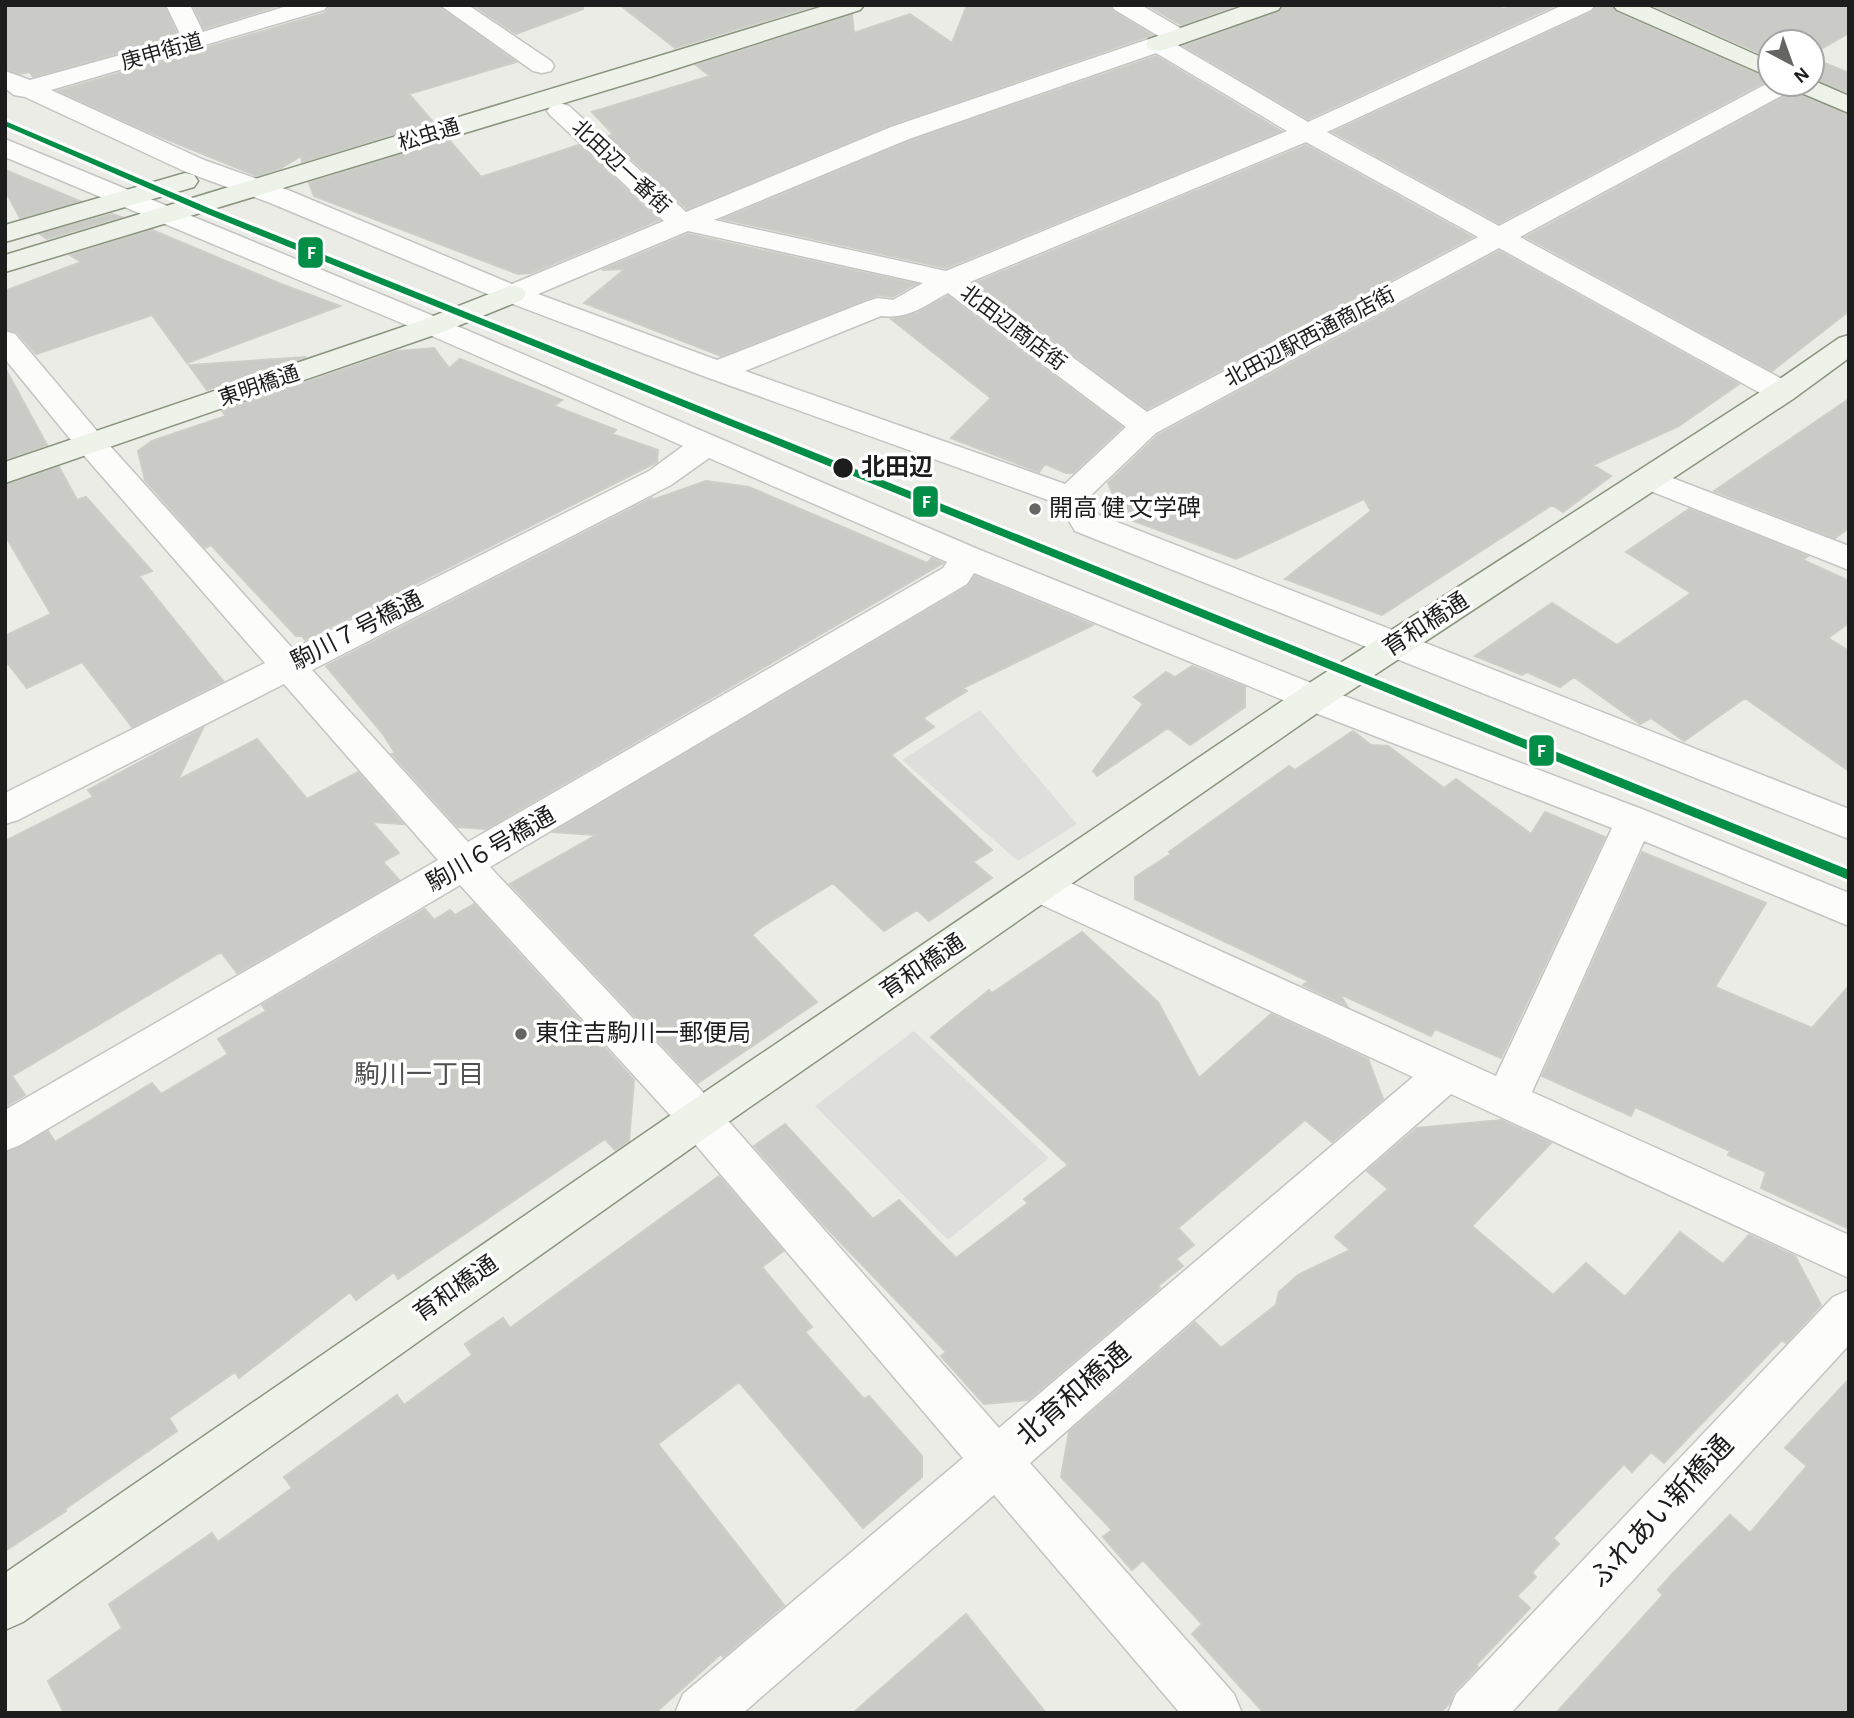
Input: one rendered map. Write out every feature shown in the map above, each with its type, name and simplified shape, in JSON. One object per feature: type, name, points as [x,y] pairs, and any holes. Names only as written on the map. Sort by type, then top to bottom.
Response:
[{"type":"street","points":[[178,5],[196,42]]},
{"type":"street","name":"庚申街道","points":[[15,86],[196,42],[316,5]]},
{"type":"street","points":[[452,5],[542,66]]},
{"type":"street","name":"松虫通","points":[[406,117],[685,41],[785,5]]},
{"type":"street","name":"松虫通","points":[[5,264],[164,214],[256,174],[717,49],[852,5]]},
{"type":"street","points":[[1123,5],[1168,40],[1307,132],[1487,243],[1782,392]]},
{"type":"street","points":[[512,294],[900,133],[1270,5]]},
{"type":"street","points":[[717,371],[878,307],[898,309],[949,280],[1307,132],[1583,5]]},
{"type":"street","points":[[1625,5],[1756,64]]},
{"type":"street","points":[[15,86],[212,173]]},
{"type":"street","points":[[1826,95],[1849,105]]},
{"type":"street","name":"北田辺駅西通商店街","points":[[1145,426],[1759,98]]},
{"type":"street","name":"北田辺一番街","points":[[560,111],[674,216],[684,222]]},
{"type":"street","points":[[5,147],[433,326],[704,446],[968,558],[1313,698],[1634,821],[1849,910]]},
{"type":"street","points":[[5,234],[212,173],[256,174],[512,294],[717,371],[1070,497],[1087,523],[1849,825]]},
{"type":"street","name":"北田辺商店街","points":[[684,222],[949,280],[1145,426]]},
{"type":"street","name":"東明橋通","points":[[5,474],[433,326],[512,294]]},
{"type":"street","points":[[5,340],[91,444],[465,865],[699,1119],[1215,1713]]},
{"type":"street","name":"育和橋通","points":[[5,1604],[699,1119],[1313,698],[1782,392],[1849,344]]},
{"type":"street","points":[[1070,497],[1145,426]]},
{"type":"street","name":"駒川７号橋通","points":[[5,810],[660,478],[704,446]]},
{"type":"street","points":[[1649,479],[1849,559]]},
{"type":"street","name":"駒川６号橋通","points":[[5,1132],[955,576],[968,558]]},
{"type":"street","points":[[1506,1101],[1634,821]]},
{"type":"street","points":[[1041,887],[1444,1074],[1849,1257]]},
{"type":"street","name":"北育和橋通","points":[[702,1713],[1444,1074]]},
{"type":"street","name":"ふれあい新橋通","points":[[1475,1713],[1849,1312]]},
{"type":"shaded area","points":[[980,710],[1077,824],[1018,861],[902,760]]},
{"type":"shaded area","points":[[914,1031],[1049,1158],[948,1240],[815,1106]]},
{"type":"building","points":[[5,5],[164,5],[178,36],[33,77],[30,72],[20,74],[5,69]]},
{"type":"building","points":[[193,5],[280,5],[204,29]]},
{"type":"building","points":[[330,5],[437,5],[516,62],[409,94],[433,122],[302,162],[301,156],[281,168],[257,176],[58,91],[325,13]]},
{"type":"building","points":[[473,5],[583,5],[583,9],[516,34]]},
{"type":"building","points":[[620,5],[817,5],[675,48]]},
{"type":"building","points":[[967,5],[1109,5],[1114,12],[1152,35],[890,125],[687,209],[607,137],[613,134],[592,112],[710,76],[696,65],[852,15],[854,33],[910,14],[952,43]]},
{"type":"building","points":[[1147,5],[1237,5],[1181,25]]},
{"type":"building","points":[[1284,5],[1497,5],[1504,9],[1512,5],[1556,5],[1308,119],[1184,46],[1279,12]]},
{"type":"building","points":[[1597,5],[1611,5],[1616,12],[1756,73],[1756,86],[1499,223],[1333,132],[1592,12]]},
{"type":"building","points":[[1652,5],[1849,5],[1849,33],[1826,46],[1826,28],[1756,28],[1756,52]]},
{"type":"building","points":[[1156,56],[1281,131],[946,268],[723,219],[910,141]]},
{"type":"building","points":[[1826,64],[1849,73],[1849,93],[1826,84]]},
{"type":"building","points":[[1782,98],[1808,98],[1849,115],[1849,311],[1772,371],[1526,237]]},
{"type":"building","points":[[449,140],[481,177],[579,145],[659,220],[531,273],[518,274],[314,196],[309,183]]},
{"type":"building","points":[[1306,145],[1472,237],[1147,409],[975,283]]},
{"type":"building","points":[[5,170],[80,201],[20,218],[5,190]]},
{"type":"building","points":[[112,214],[121,217],[47,239],[40,234]]},
{"type":"building","points":[[152,230],[340,306],[187,363],[152,315],[36,354],[17,332],[5,329],[5,291],[81,262],[70,255]]},
{"type":"building","points":[[688,234],[916,284],[892,297],[878,295],[721,356],[584,303],[625,269],[602,270]]},
{"type":"building","points":[[1499,251],[1739,384],[1679,426],[1593,465],[1611,476],[1563,512],[1552,505],[1382,615],[1285,579],[1371,511],[1364,499],[1236,559],[1123,517],[1108,483],[1158,435]]},
{"type":"building","points":[[948,296],[1122,427],[1073,473],[1066,473],[1045,464],[1039,472],[951,438],[991,398],[891,319],[917,313]]},
{"type":"building","points":[[434,348],[449,368],[460,359],[562,400],[554,406],[616,430],[612,434],[658,450],[657,462],[305,640],[302,636],[296,636],[211,545],[205,548],[145,480],[138,451],[152,441],[226,416],[222,411],[397,351]]},
{"type":"building","points":[[306,357],[207,390],[189,365]]},
{"type":"building","points":[[5,368],[47,445],[5,459]]},
{"type":"building","points":[[1849,399],[1849,528],[1835,538],[1714,491]]},
{"type":"building","points":[[59,467],[77,500],[86,497],[152,571],[139,576],[223,681],[132,727],[82,662],[27,688],[5,660],[5,636],[51,614],[5,535],[5,485]]},
{"type":"building","points":[[706,481],[749,487],[927,563],[932,558],[943,563],[486,829],[458,827],[392,754],[395,753],[383,734],[326,666],[652,498]]},
{"type":"building","points":[[1689,509],[1808,556],[1803,560],[1849,581],[1849,623],[1828,638],[1849,651],[1849,771],[1745,698],[1684,741],[1651,718],[1640,724],[1574,677],[1560,687],[1527,672],[1522,675],[1475,656],[1552,603],[1617,645],[1691,593],[1626,552]]},
{"type":"building","points":[[975,576],[1093,625],[963,688],[967,691],[923,718],[934,727],[891,755],[992,850],[973,862],[992,878],[929,921],[917,910],[884,931],[833,883],[762,927],[752,935],[817,1002],[698,1083],[510,884],[596,835],[553,832],[968,586]]},
{"type":"building","points":[[1192,666],[1245,687],[1245,707],[1190,745],[1168,728],[1097,776],[1093,771],[1143,704],[1134,697],[1166,672],[1175,677]]},
{"type":"building","points":[[203,728],[178,780],[257,739],[307,799],[358,772],[403,824],[372,822],[399,853],[383,862],[399,880],[237,973],[221,952],[12,1076],[25,1095],[5,1107],[5,841],[93,797],[88,790]]},
{"type":"building","points":[[1353,731],[1371,745],[1388,746],[1444,788],[1456,779],[1531,834],[1545,812],[1605,837],[1501,1058],[1435,1029],[1431,1036],[1340,994],[1347,1006],[1303,985],[1308,981],[1135,899],[1135,877],[1171,854],[1169,852],[1289,766],[1295,770]]},
{"type":"building","points":[[1642,852],[1766,903],[1715,987],[1812,1028],[1849,986],[1849,1229],[1761,1188],[1766,1172],[1728,1155],[1730,1151],[1635,1107],[1631,1116],[1542,1076]]},
{"type":"building","points":[[474,904],[634,1080],[629,1141],[615,1150],[605,1139],[398,1279],[394,1272],[356,1300],[350,1292],[239,1378],[235,1372],[169,1418],[177,1431],[5,1551],[5,1153],[48,1131],[55,1142],[152,1083],[161,1094],[228,1054],[218,1039],[266,1011],[262,1005],[425,909],[434,920],[450,910],[455,915]]},
{"type":"building","points":[[1082,932],[1158,1002],[1199,1078],[1271,1014],[1368,1059],[1383,1099],[1332,1142],[1305,1120],[1178,1228],[1194,1245],[1176,1259],[1183,1266],[1158,1286],[1160,1288],[1028,1400],[984,1404],[941,1356],[946,1352],[821,1222],[754,1146],[785,1124],[873,1219],[899,1200],[956,1258],[1028,1203],[1024,1199],[1068,1165],[931,1037],[989,990],[992,993]]},
{"type":"building","points":[[1501,1120],[1551,1143],[1472,1226],[1553,1295],[1586,1263],[1625,1297],[1680,1232],[1723,1264],[1749,1235],[1795,1256],[1821,1305],[1786,1343],[1782,1340],[1664,1463],[1651,1452],[1632,1472],[1624,1464],[1553,1538],[1559,1544],[1532,1572],[1536,1577],[1517,1596],[1530,1608],[1476,1665],[1478,1667],[1454,1692],[1450,1703],[1440,1713],[1264,1713],[1192,1634],[1202,1624],[1143,1560],[1132,1570],[1103,1537],[1112,1530],[1061,1477],[1069,1432],[1195,1322],[1221,1348],[1276,1305],[1279,1292],[1298,1275],[1350,1250],[1335,1237],[1388,1189],[1367,1171],[1417,1128]]},
{"type":"building","points":[[719,1176],[783,1251],[762,1267],[812,1327],[805,1332],[864,1399],[869,1396],[922,1456],[922,1477],[863,1528],[739,1382],[658,1444],[784,1605],[723,1657],[721,1654],[655,1713],[64,1713],[48,1681],[122,1628],[109,1604],[212,1533],[218,1542],[292,1488],[284,1477],[397,1395],[404,1405],[472,1355],[465,1344],[503,1318],[510,1328]]},
{"type":"building","points":[[1849,1379],[1849,1713],[1556,1713],[1663,1595],[1658,1590],[1730,1515],[1750,1533],[1807,1466],[1785,1448]]},
{"type":"building","points":[[966,1614],[1046,1713],[853,1713]]},
{"type":"transit line","name":"F","points":[[5,123],[208,211],[1849,875]]},
{"type":"place","name":"北田辺","points":[[843,468]]},
{"type":"place","name":"開高 健 文学碑","points":[[1035,509]]},
{"type":"place","name":"東住吉駒川一郵便局","points":[[521,1034]]},
{"type":"district","name":"駒川一丁目","points":[[419,1075]]}]
